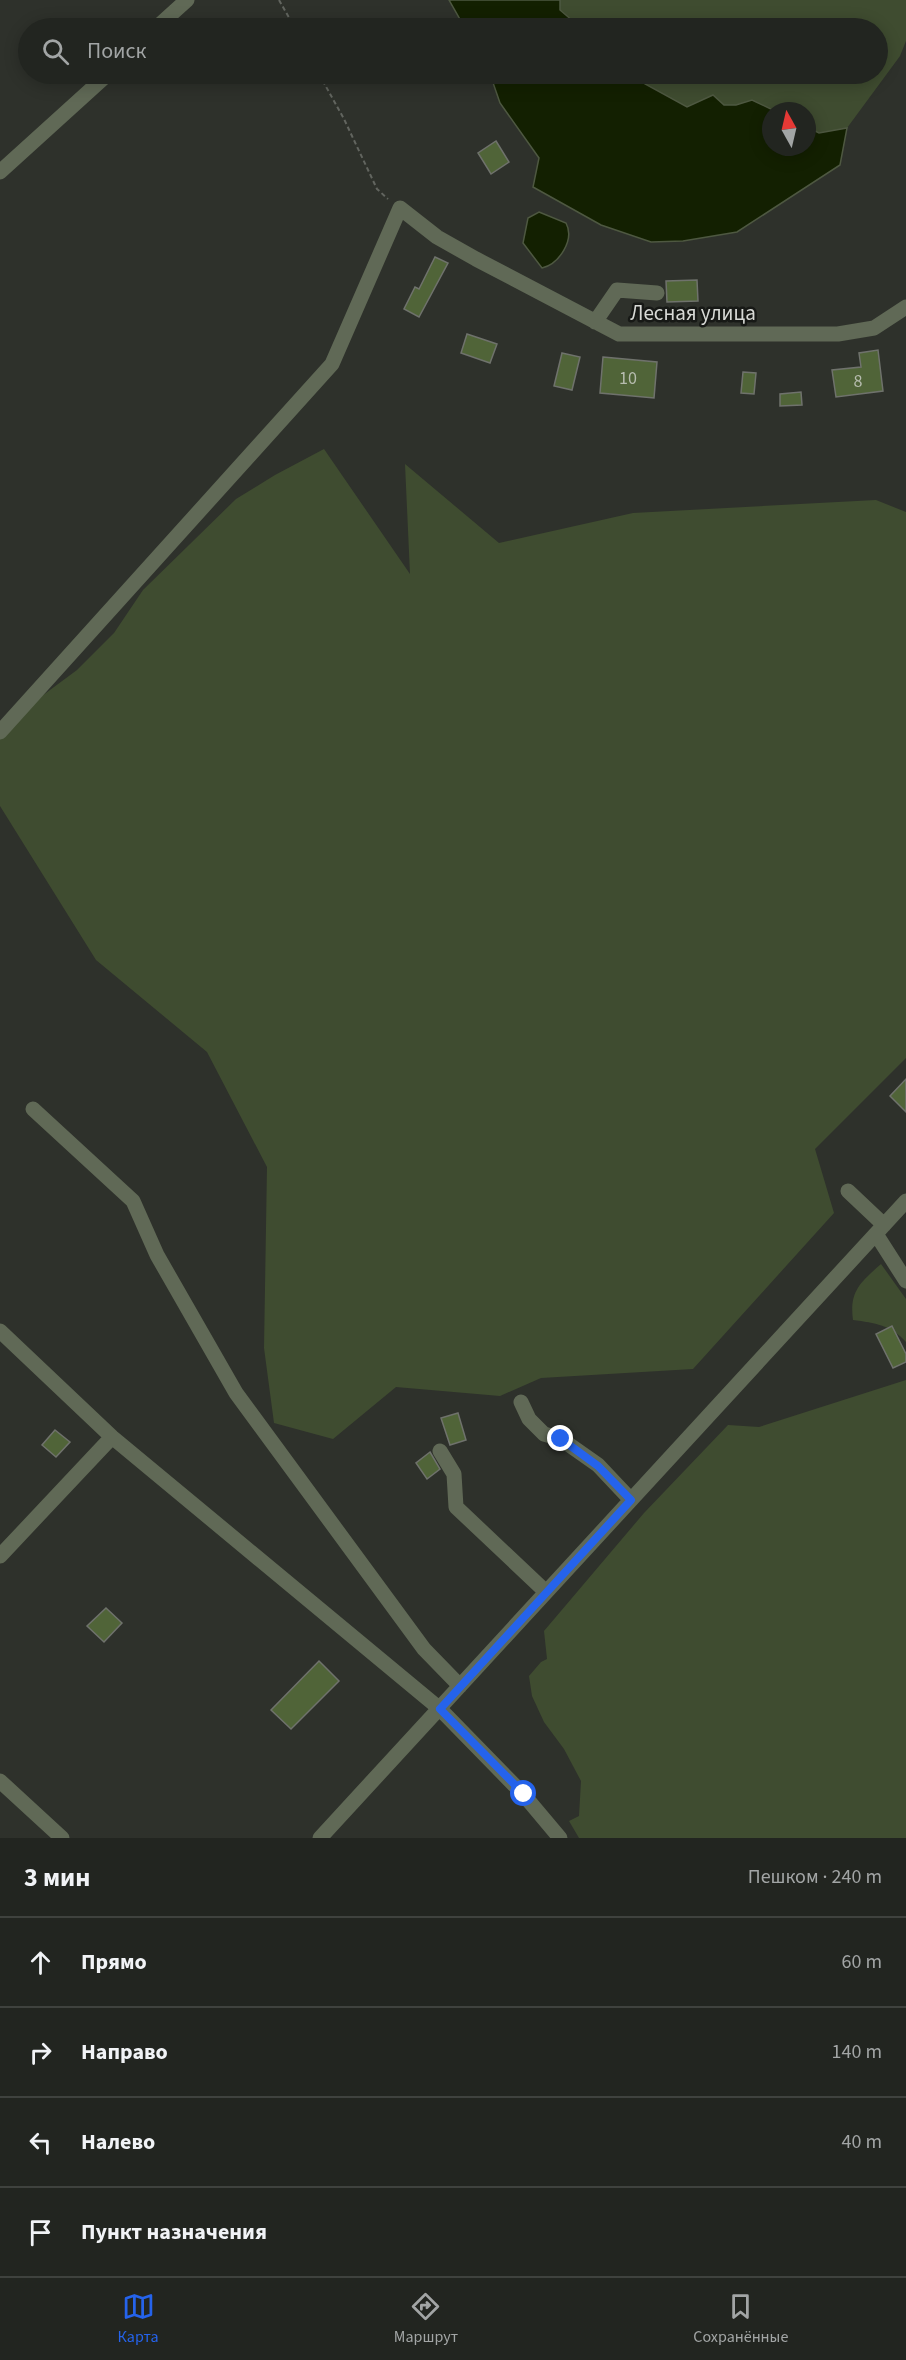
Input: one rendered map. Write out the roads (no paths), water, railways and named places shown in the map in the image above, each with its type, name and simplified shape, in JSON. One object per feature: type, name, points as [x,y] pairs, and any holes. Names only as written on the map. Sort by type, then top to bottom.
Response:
[{"type":"street","points":[[167,18],[187,0]]},
{"type":"street","points":[[0,172],[97,84]]},
{"type":"street","name":"Лесная улица","points":[[0,732],[333,364],[400,208],[437,237],[619,334],[838,334],[874,328],[906,307]]},
{"type":"street","points":[[595,322],[617,290],[657,293]]},
{"type":"street","points":[[33,1109],[133,1201],[157,1255],[236,1393],[424,1649],[460,1686]]},
{"type":"street","points":[[848,1191],[880,1229],[906,1281]]},
{"type":"street","points":[[320,1838],[906,1201]]},
{"type":"street","points":[[0,1331],[112,1437],[440,1709],[524,1794],[560,1838]]},
{"type":"street","points":[[521,1402],[529,1419],[544,1434],[561,1439],[598,1466],[631,1500]]},
{"type":"street","points":[[0,1556],[112,1437]]},
{"type":"street","points":[[440,1451],[454,1474],[456,1507],[546,1592]]},
{"type":"street","points":[[0,1781],[62,1838]]}]
